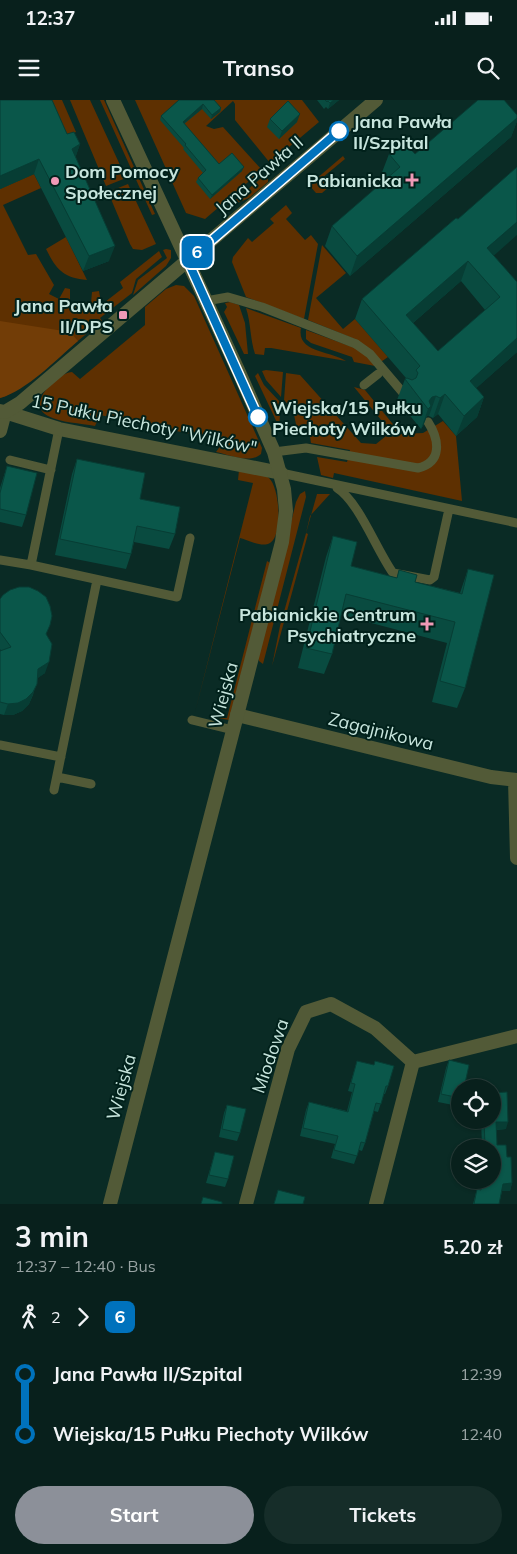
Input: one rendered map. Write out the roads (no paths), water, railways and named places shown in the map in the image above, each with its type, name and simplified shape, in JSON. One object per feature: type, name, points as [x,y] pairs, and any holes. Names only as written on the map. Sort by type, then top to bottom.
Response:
[{"type":"street","name":"Wiejska","points":[[110,1204],[283,537],[286,511],[281,473],[274,452],[113,100]]},
{"type":"street","name":"Jana Pawła II","points":[[2,412],[20,403],[376,100]]},
{"type":"street","name":"15 Pułku Piechoty \"Wilków\"","points":[[2,412],[60,429],[281,473]]},
{"type":"street","points":[[0,430],[2,412]]},
{"type":"street","name":"Zagajnikowa","points":[[237,715],[491,777],[516,780]]},
{"type":"street","points":[[516,780],[517,858]]},
{"type":"street","name":"Miodowa","points":[[246,1204],[288,1049],[306,1012],[331,1004],[375,1028],[413,1062]]},
{"type":"street","points":[[376,1204],[413,1062],[517,1036]]},
{"type":"lane","points":[[206,301],[228,297],[262,307],[356,344],[370,354],[404,394]]},
{"type":"lane","points":[[364,385],[378,374]]},
{"type":"lane","points":[[274,452],[306,448],[412,467],[424,466],[432,459],[438,442],[428,422]]},
{"type":"lane","points":[[31,565],[60,429]]},
{"type":"lane","points":[[10,460],[51,470]]},
{"type":"lane","points":[[281,473],[517,523]]},
{"type":"lane","points":[[333,485],[351,500],[383,559],[393,573],[430,580],[434,577],[449,509]]},
{"type":"lane","points":[[0,560],[178,597],[190,538]]},
{"type":"lane","points":[[54,790],[96,580]]},
{"type":"lane","points":[[192,720],[233,730]]},
{"type":"lane","points":[[0,745],[60,757]]},
{"type":"lane","points":[[56,777],[91,784]]},
{"type":"place","name":"Jana Pawła II/Szpital","points":[[339,131]]},
{"type":"place","name":"Pabianicka","points":[[412,180]]},
{"type":"place","name":"Dom Pomocy Społecznej","points":[[55,181]]},
{"type":"place","name":"Jana Pawła II/DPS","points":[[123,315]]},
{"type":"place","name":"Wiejska/15 Pułku Piechoty Wilków","points":[[258,417]]},
{"type":"place","name":"Pabianickie Centrum Psychiatryczne","points":[[427,624]]}]
